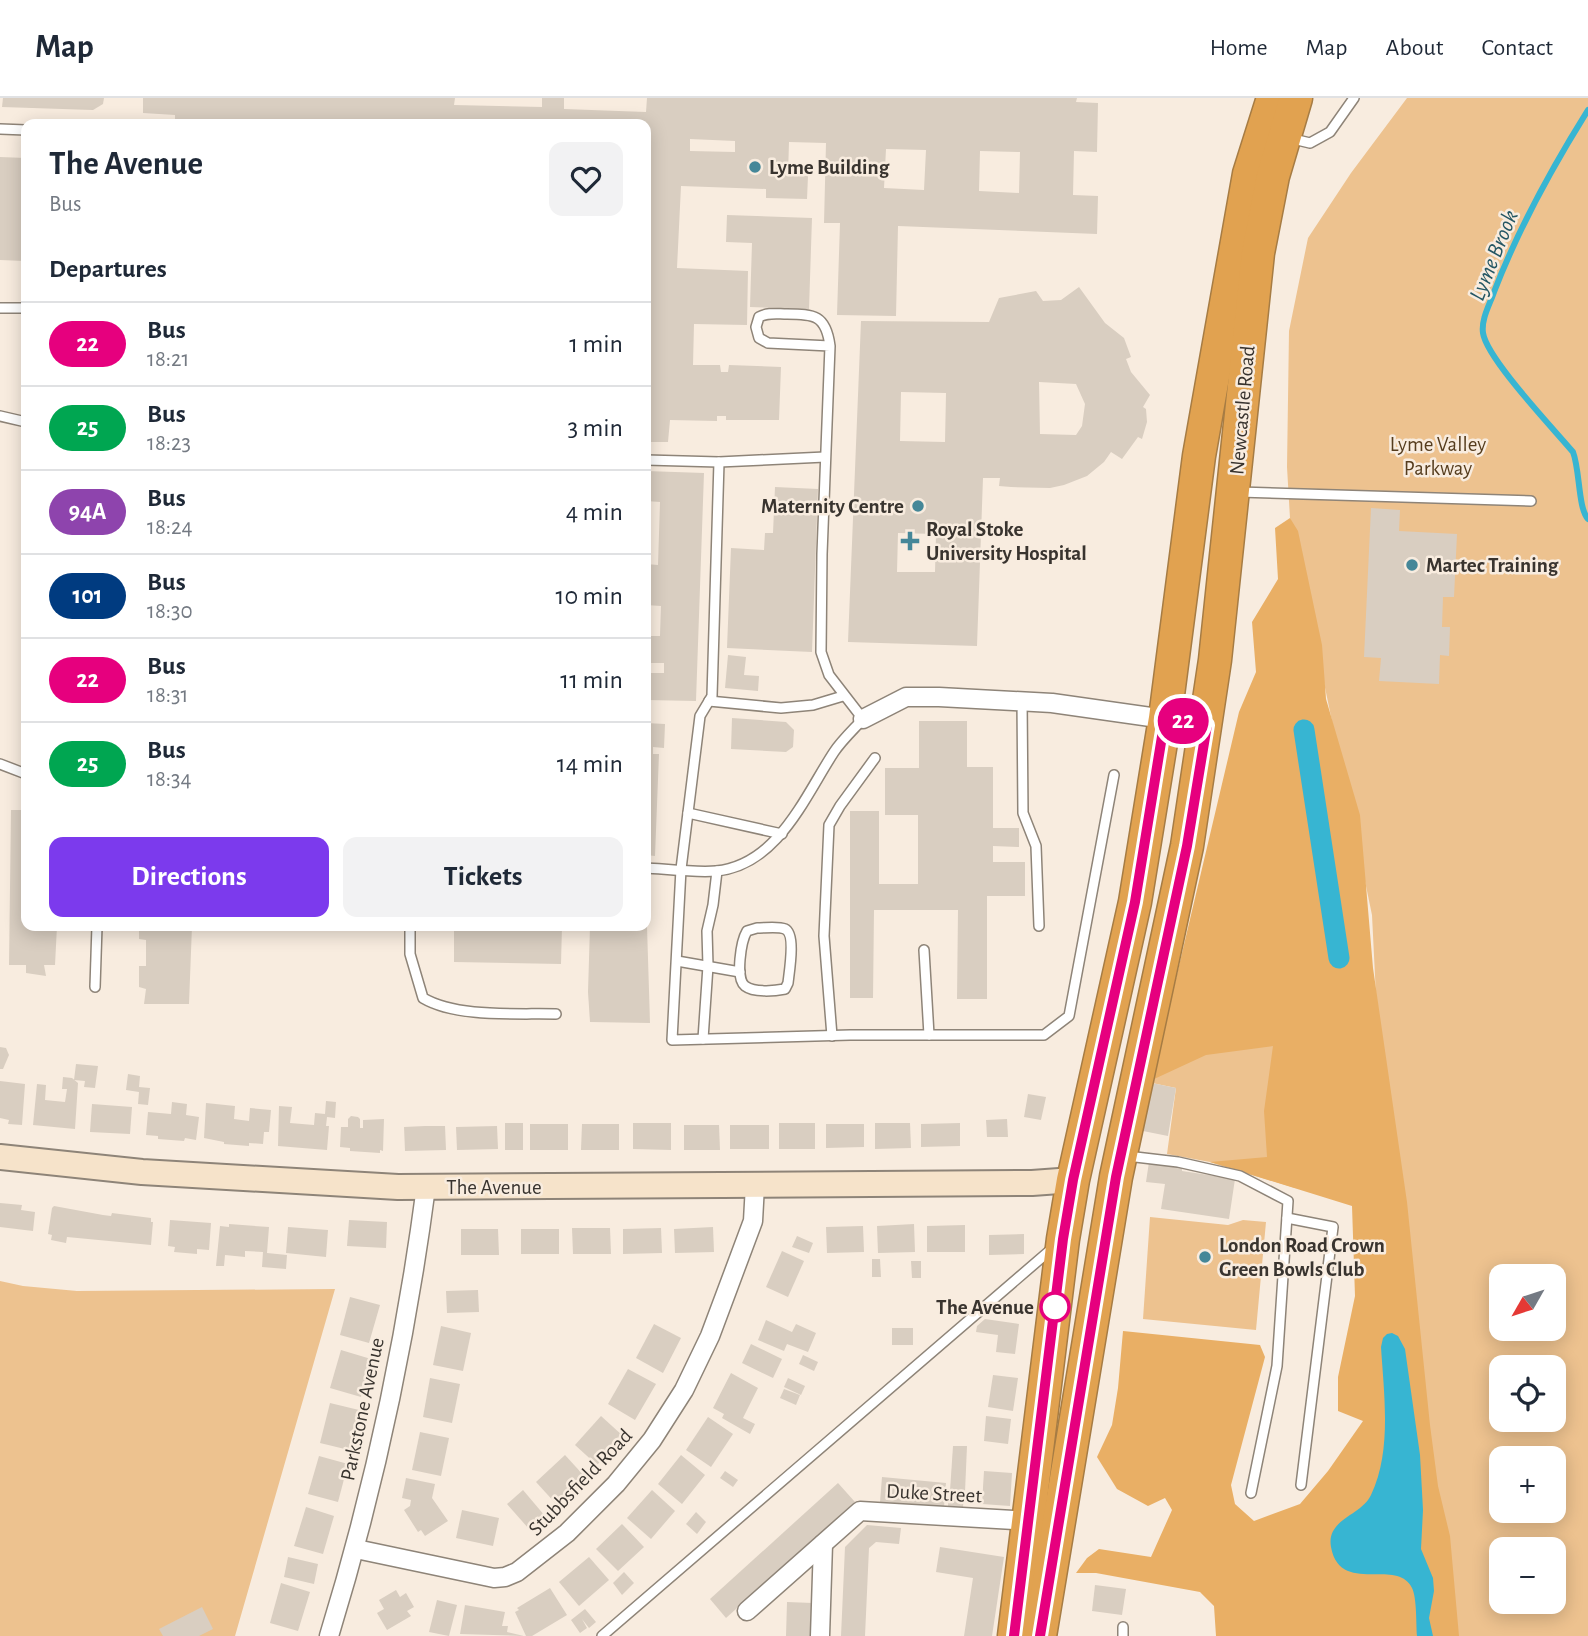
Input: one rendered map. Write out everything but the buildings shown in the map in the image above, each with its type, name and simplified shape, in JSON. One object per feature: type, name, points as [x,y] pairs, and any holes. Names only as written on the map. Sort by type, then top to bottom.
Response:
[{"type":"highway","name":"Newcastle Road","points":[[1014,1636],[1063,1239],[1073,1180],[1135,902],[1165,718],[1201,442],[1249,174],[1273,98]]},
{"type":"highway","name":"Newcastle Road","points":[[1040,1636],[1114,1186],[1187,846],[1207,725],[1258,253],[1273,176],[1296,98]]},
{"type":"highway","points":[[1073,1180],[1114,1186]]},
{"type":"street","points":[[863,719],[906,697],[1021,700],[1207,725]]},
{"type":"street","name":"The Avenue","points":[[0,1157],[142,1172],[426,1187],[1073,1180]]},
{"type":"street","name":"Stubbsfield Road","points":[[356,1549],[494,1578],[517,1572],[567,1533],[652,1440],[684,1390],[710,1336],[753,1221],[755,1185]]},
{"type":"street","name":"Parkstone Avenue","points":[[329,1636],[356,1549],[389,1397],[426,1187]]},
{"type":"street","name":"Duke Street","points":[[747,1611],[860,1511],[1029,1521]]},
{"type":"street","points":[[820,1636],[823,1544]]},
{"type":"lane","points":[[1283,137],[1310,143],[1330,132],[1354,98]]},
{"type":"lane","points":[[0,129],[21,131]]},
{"type":"lane","points":[[0,308],[21,309]]},
{"type":"lane","points":[[651,868],[717,871],[739,865],[756,855],[782,834],[836,749],[863,719],[829,674],[821,652],[830,346],[826,327],[819,318],[810,314],[766,313],[759,317],[756,327],[759,338],[768,343],[830,346]]},
{"type":"lane","points":[[0,416],[21,421]]},
{"type":"lane","points":[[651,460],[719,462],[825,457]]},
{"type":"lane","points":[[719,462],[712,695],[700,716],[681,869],[672,1040],[1044,1035],[1069,1016],[1114,775]]},
{"type":"lane","points":[[1234,491],[1531,501]]},
{"type":"lane","points":[[709,701],[781,708],[813,705],[843,696]]},
{"type":"lane","points":[[1021,700],[1023,813],[1036,846],[1039,926]]},
{"type":"lane","points":[[832,1036],[824,936],[829,825],[875,758]]},
{"type":"lane","points":[[0,764],[21,772]]},
{"type":"lane","points":[[688,813],[782,834]]},
{"type":"lane","points":[[703,1039],[708,966],[707,931],[717,871]]},
{"type":"lane","points":[[776,928],[790,933],[792,940],[788,983],[785,989],[747,988],[740,972],[742,940],[747,931],[776,928]]},
{"type":"lane","points":[[95,987],[97,931]]},
{"type":"lane","points":[[410,931],[410,954],[423,998],[429,1002],[477,1012],[556,1014]]},
{"type":"lane","points":[[924,950],[929,1035]]},
{"type":"lane","points":[[677,961],[740,972]]},
{"type":"lane","points":[[1121,1155],[1178,1161],[1240,1176],[1288,1201],[1278,1366],[1251,1493]]},
{"type":"lane","points":[[1287,1218],[1333,1227],[1301,1485]]},
{"type":"lane","points":[[602,1636],[1063,1239]]},
{"type":"green space","name":"Lyme Valley Parkway","points":[[1407,98],[1588,98],[1588,1636],[1265,1636],[1374,1574],[1387,1218],[1372,915],[1290,518],[1287,467],[1289,331],[1308,238],[1351,173]]},
{"type":"green space","points":[[1293,1028],[1295,1188],[1210,1162],[1167,1154],[1176,1088],[1152,1083],[1157,1057]]},
{"type":"green space","name":"London Road Crown Green Bowls Club","points":[[1150,1217],[1228,1225],[1243,1220],[1266,1222],[1256,1330],[1143,1319]]},
{"type":"green space","points":[[0,1281],[77,1291],[335,1289],[235,1636],[0,1636]]},
{"type":"shaded area","points":[[1290,518],[1298,531],[1322,645],[1326,699],[1360,815],[1373,968],[1407,1202],[1438,1486],[1450,1536],[1459,1636],[1216,1636],[1214,1606],[1200,1592],[1096,1573],[1076,1573],[1087,1558],[1099,1549],[1151,1557],[1172,1510],[1165,1498],[1148,1506],[1117,1489],[1097,1457],[1112,1425],[1123,1331],[1260,1345],[1265,1357],[1231,1485],[1235,1504],[1254,1521],[1300,1504],[1328,1471],[1363,1421],[1338,1411],[1338,1377],[1355,1296],[1352,1206],[1210,1162],[1267,1157],[1264,1111],[1273,1046],[1206,1055],[1152,1080],[1239,712],[1256,672],[1252,622],[1278,579],[1275,528]]},
{"type":"water","points":[[1392,1333],[1398,1336],[1405,1349],[1420,1455],[1423,1510],[1421,1549],[1433,1578],[1434,1591],[1429,1618],[1433,1636],[1417,1636],[1414,1592],[1405,1579],[1394,1575],[1345,1570],[1336,1562],[1331,1547],[1334,1530],[1366,1502],[1378,1478],[1385,1422],[1381,1347],[1383,1338]]},
{"type":"waterway","name":"Lyme Brook","points":[[1588,110],[1525,221],[1494,292],[1483,328],[1487,345],[1508,376],[1573,452],[1582,506],[1588,519]]},
{"type":"waterway","points":[[1304,730],[1339,958]]},
{"type":"bus line","name":"22","points":[[1014,1636],[1063,1239],[1073,1180],[1135,902],[1165,718],[1207,725],[1187,846],[1116,1177],[1040,1636]]},
{"type":"place","name":"Lyme Building","points":[[755,167]]},
{"type":"place","name":"Maternity Centre","points":[[918,506]]},
{"type":"place","name":"Royal Stoke University Hospital","points":[[910,541]]},
{"type":"place","name":"Martec Training","points":[[1412,565]]},
{"type":"place","name":"London Road Crown Green Bowls Club","points":[[1205,1257]]},
{"type":"place","name":"The Avenue","points":[[1055,1307]]}]
